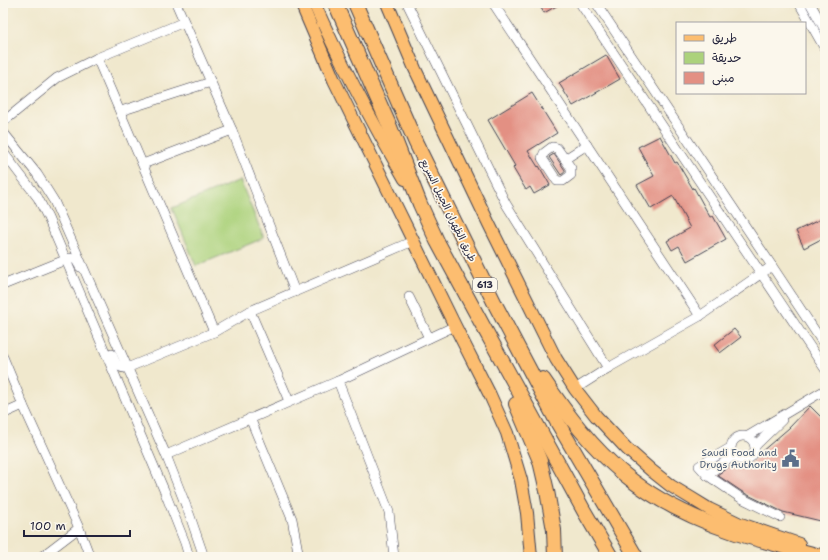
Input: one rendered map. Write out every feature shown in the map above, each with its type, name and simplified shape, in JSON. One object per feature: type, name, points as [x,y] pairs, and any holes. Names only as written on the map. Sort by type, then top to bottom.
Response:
[{"type":"highway","name":"طريق الظهران الجبيل السريع","points":[[335,3],[390,127],[420,204],[437,241],[580,504],[611,557]]},
{"type":"highway","name":"طريق الظهران الجبيل السريع","points":[[355,3],[416,143],[496,306],[556,420],[636,557]]},
{"type":"highway","points":[[496,306],[558,402],[602,454],[624,474],[649,492],[677,508],[705,521],[736,533],[824,557]]},
{"type":"highway","points":[[483,326],[540,462],[554,530],[555,557]]},
{"type":"main road","points":[[300,3],[334,80],[490,395],[506,433],[521,480],[527,513],[531,557]]},
{"type":"main road","points":[[314,3],[337,53],[374,125],[420,204]]},
{"type":"main road","points":[[387,3],[415,69],[489,224],[556,359],[575,389],[596,416],[627,449],[671,486],[709,509],[738,523],[825,552]]},
{"type":"street","points":[[176,3],[232,130],[295,292]]},
{"type":"street","points":[[407,3],[506,204],[608,368]]},
{"type":"street","points":[[493,3],[700,316]]},
{"type":"street","points":[[580,3],[825,369]]},
{"type":"street","points":[[596,3],[825,346]]},
{"type":"street","points":[[799,3],[825,49]]},
{"type":"street","points":[[810,3],[825,30]]},
{"type":"street","points":[[3,122],[57,78],[97,58],[184,22]]},
{"type":"street","points":[[97,58],[121,111],[214,332]]},
{"type":"street","points":[[121,111],[211,82]]},
{"type":"street","points":[[143,164],[232,130]]},
{"type":"street","points":[[3,132],[37,174],[54,201],[166,455],[204,557]]},
{"type":"street","points":[[565,159],[587,145]]},
{"type":"street","points":[[3,152],[38,198],[48,218],[164,490],[189,557]]},
{"type":"street","points":[[91,320],[102,330],[117,365],[122,368],[128,368],[214,332],[250,311],[413,241]]},
{"type":"street","points":[[3,285],[70,258],[78,262],[84,276],[89,280]]},
{"type":"street","points":[[575,389],[608,368],[700,316],[772,266]]},
{"type":"street","points":[[409,297],[429,338]]},
{"type":"street","points":[[250,311],[289,401]]},
{"type":"street","points":[[166,455],[338,380],[455,326]]},
{"type":"street","points":[[3,356],[23,405],[79,528],[90,557]]},
{"type":"street","points":[[338,380],[389,512],[394,557]]},
{"type":"street","points":[[748,436],[825,390]]},
{"type":"street","points":[[3,414],[23,405]]},
{"type":"street","points":[[755,446],[790,412]]},
{"type":"street","points":[[250,418],[292,519],[299,557]]},
{"type":"street","points":[[742,435],[748,436],[753,440],[755,446],[751,457],[745,460],[739,460],[732,452],[732,442],[736,437],[742,435]]},
{"type":"street","points":[[732,452],[699,466],[707,476],[742,498],[780,517]]},
{"type":"street","points":[[707,476],[732,452]]},
{"type":"street","points":[[41,557],[79,528]]},
{"type":"green space","points":[[240,180],[264,238],[196,266],[172,208]]},
{"type":"building","points":[[538,3],[562,3],[544,13]]},
{"type":"building","points":[[606,55],[620,79],[573,106],[559,83]]},
{"type":"building","points":[[532,93],[557,133],[528,151],[550,185],[534,194],[530,187],[526,190],[513,168],[515,166],[488,120]]},
{"type":"building","points":[[660,136],[675,163],[677,162],[693,189],[694,188],[710,217],[713,216],[726,239],[687,261],[679,246],[672,250],[667,241],[690,228],[673,196],[651,209],[637,185],[654,176],[638,147]]},
{"type":"building","points":[[554,154],[565,170],[565,172],[561,175],[549,157]]},
{"type":"building","points":[[825,217],[825,237],[804,248],[796,231]]},
{"type":"building","points":[[734,329],[741,337],[720,353],[714,345]]},
{"type":"building","name":"Saudi Food and Drugs Authority","points":[[810,406],[825,421],[825,522],[783,512],[744,493],[717,475],[730,466],[750,464],[761,452],[789,428]]},
{"type":"place","name":"Saudi Food and Drugs Authority","points":[[790,458]]}]
